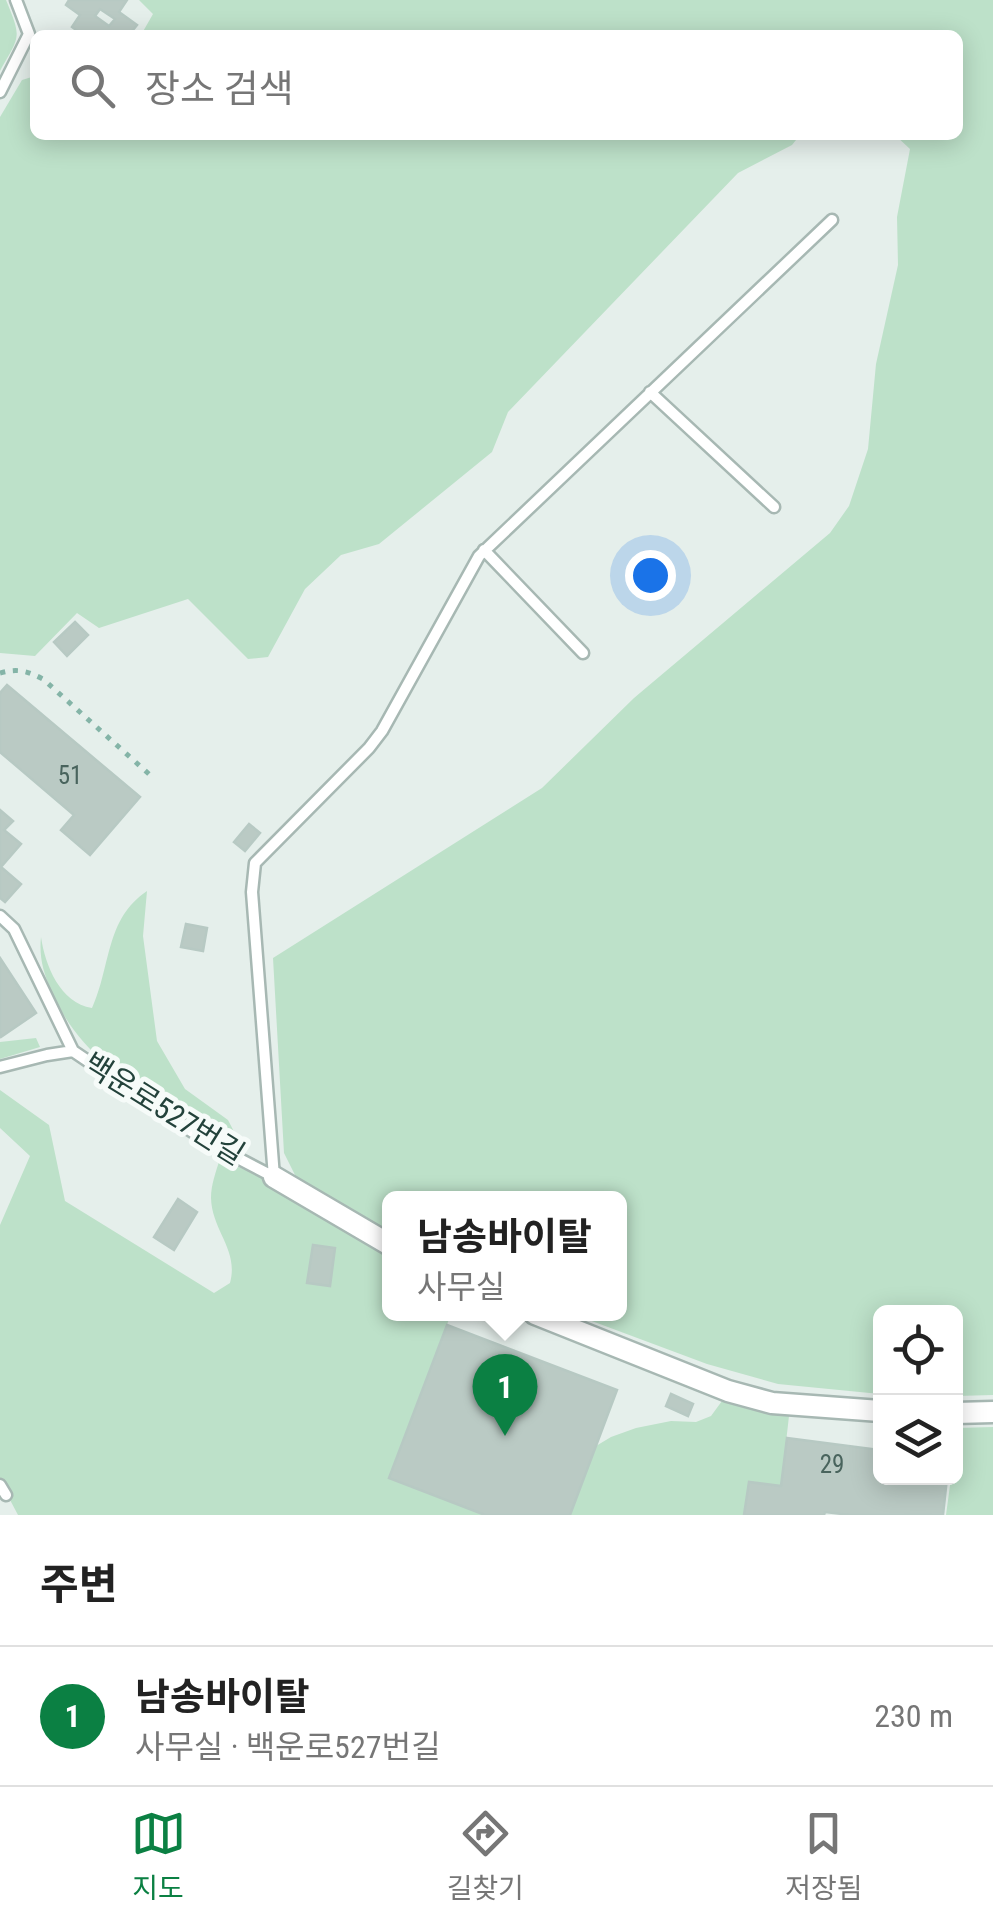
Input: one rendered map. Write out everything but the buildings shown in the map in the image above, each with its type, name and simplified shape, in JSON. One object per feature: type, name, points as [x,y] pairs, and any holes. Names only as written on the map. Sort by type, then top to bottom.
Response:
[{"type":"street","name":"백운로527번길","points":[[274,1176],[382,1240]]},
{"type":"street","points":[[553,1321],[728,1391],[772,1403],[873,1410]]},
{"type":"street","points":[[963,1412],[993,1412]]},
{"type":"lane","points":[[0,92],[29,34],[16,0]]},
{"type":"lane","points":[[274,1176],[252,892],[255,863],[382,731],[470,568],[484,550],[832,220]]},
{"type":"lane","points":[[650,392],[774,507]]},
{"type":"lane","points":[[484,550],[583,653]]},
{"type":"lane","name":"백운로527번길","points":[[0,916],[14,929],[73,1051],[209,1143],[274,1176]]},
{"type":"lane","points":[[0,1067],[73,1051]]},
{"type":"path","points":[[0,673],[27,670],[43,680],[150,775]]},
{"type":"green space","points":[[0,0],[6,0],[16,37],[0,71]]},
{"type":"green space","points":[[139,0],[993,0],[993,1395],[963,1396],[963,1305],[873,1305],[873,1393],[778,1384],[707,1364],[592,1321],[627,1321],[627,1191],[382,1191],[382,1229],[297,1179],[284,1153],[273,958],[542,788],[634,698],[830,533],[849,506],[868,449],[876,364],[898,265],[897,217],[910,149],[900,140],[963,140],[963,30],[144,30],[153,14]]},
{"type":"green space","points":[[30,78],[30,140],[796,140],[738,173],[508,412],[492,452],[379,544],[341,555],[305,589],[268,657],[248,659],[188,599],[99,628],[77,613],[35,656],[0,653],[0,117],[22,80]]},
{"type":"green space","points":[[147,891],[143,936],[157,1041],[185,1089],[228,1120],[245,1153],[113,1069],[84,1043],[48,983],[41,957],[41,937],[50,970],[63,991],[92,1008],[123,915]]},
{"type":"green space","points":[[36,1038],[40,1047],[0,1059],[0,1042]]},
{"type":"green space","points":[[0,1090],[49,1125],[65,1201],[214,1293],[230,1283],[232,1271],[212,1210],[213,1183],[220,1159],[269,1180],[382,1247],[382,1321],[448,1321],[389,1478],[485,1515],[18,1515],[0,1481],[0,1225],[30,1156],[0,1128]],"holes":[[[313,1245],[335,1249],[330,1285],[308,1283]]]},
{"type":"green space","points":[[722,1401],[789,1416],[781,1486],[749,1482],[744,1515],[570,1515],[596,1446],[636,1428],[671,1421],[696,1422],[711,1416]]},
{"type":"green space","points":[[993,1427],[993,1515],[946,1515],[950,1485],[963,1485],[963,1428]]},
{"type":"place","name":"남송바이탈","points":[[505,1436]]}]
